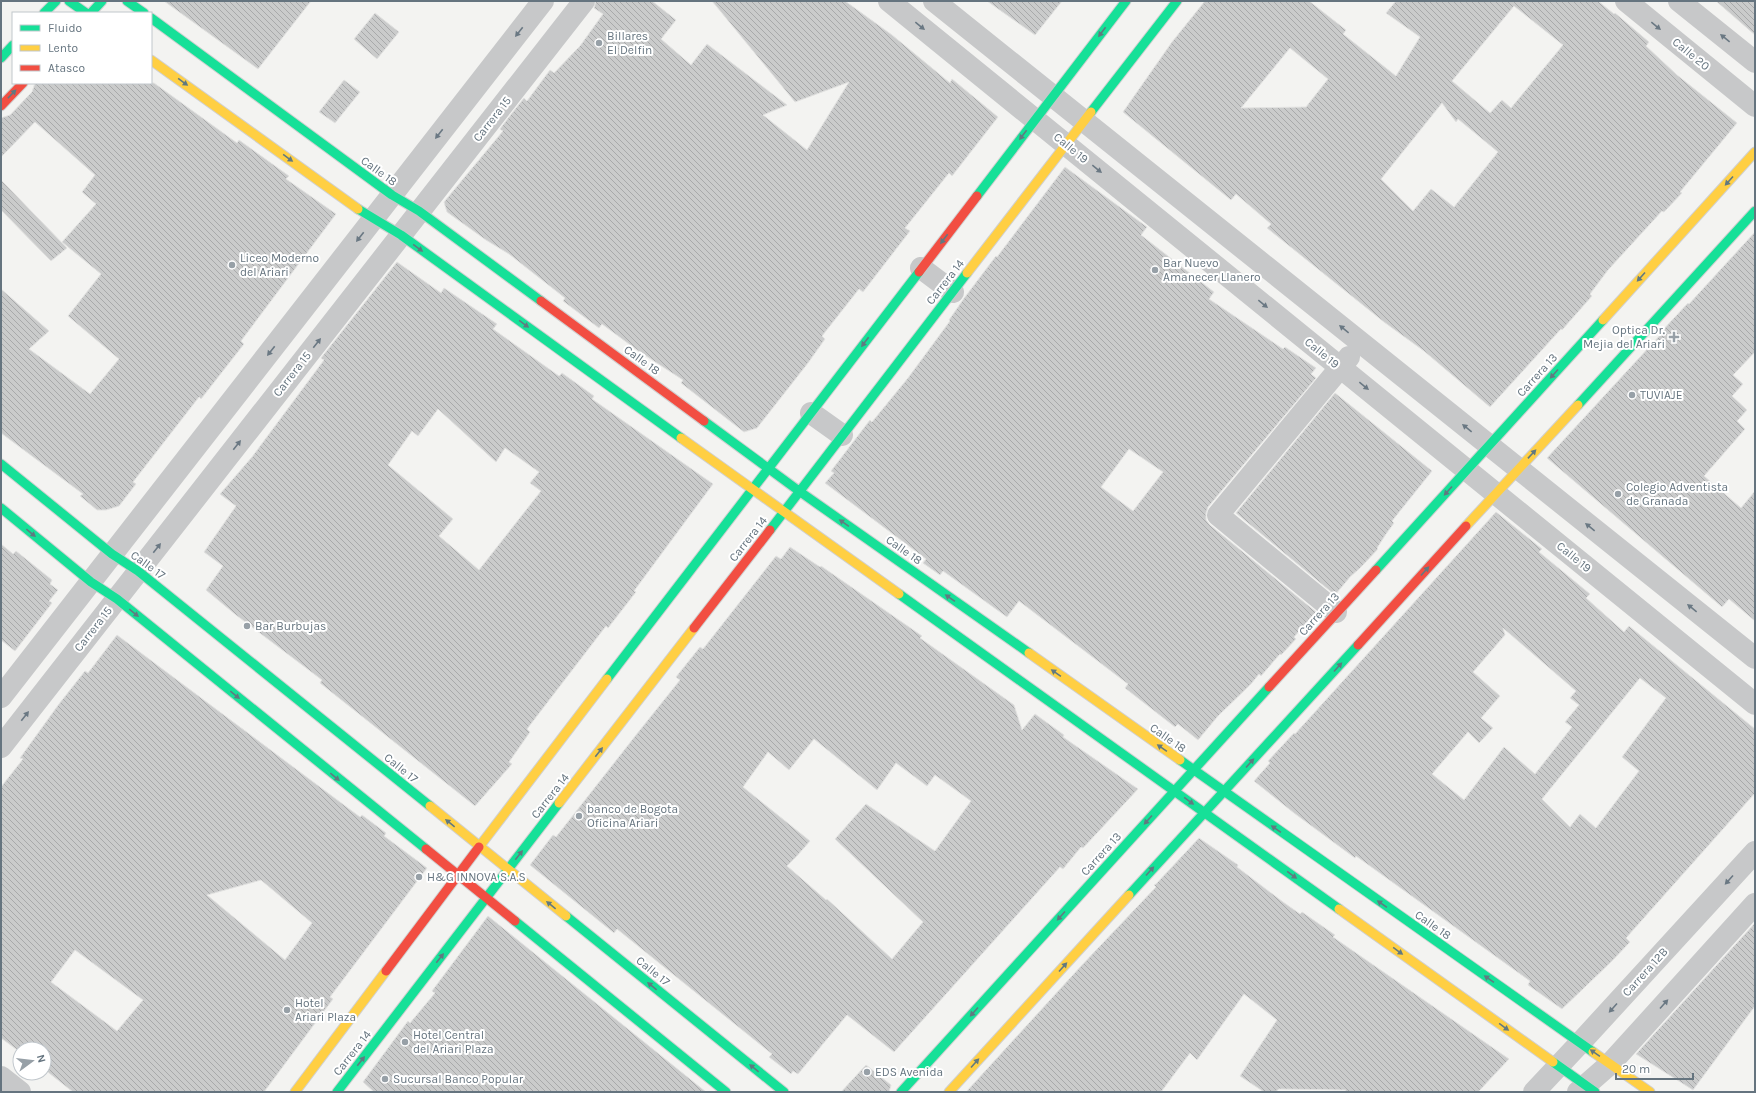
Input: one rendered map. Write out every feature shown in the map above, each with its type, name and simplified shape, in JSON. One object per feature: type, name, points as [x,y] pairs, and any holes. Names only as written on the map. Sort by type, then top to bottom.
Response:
[{"type":"street","points":[[45,12],[56,1]]},
{"type":"street","points":[[68,1],[84,12]]},
{"type":"street","points":[[92,12],[102,1]]},
{"type":"street","points":[[127,1],[143,12]]},
{"type":"street","points":[[1,697],[543,1]]},
{"type":"street","name":"Carrera 15","points":[[1,747],[584,1]]},
{"type":"street","name":"Calle 19","points":[[889,1],[1755,704]]},
{"type":"street","points":[[934,1],[1755,658]]},
{"type":"street","name":"Carrera 14","points":[[295,1092],[479,847],[1126,1]]},
{"type":"street","name":"Carrera 14","points":[[337,1092],[1177,1]]},
{"type":"street","name":"Calle 20","points":[[1626,1],[1755,106]]},
{"type":"street","points":[[1680,1],[1755,62]]},
{"type":"street","name":"Calle 18","points":[[152,19],[392,195],[419,212],[768,469],[1650,1092]]},
{"type":"street","points":[[1,58],[12,46]]},
{"type":"street","points":[[152,61],[373,219],[401,235],[784,512],[1558,1065],[1586,1090],[1755,904]]},
{"type":"street","points":[[1,106],[22,84]]},
{"type":"street","name":"Carrera 13","points":[[901,1092],[1755,152]]},
{"type":"street","points":[[949,1092],[1496,493],[1755,212]]},
{"type":"street","points":[[1238,284],[1258,260]]},
{"type":"street","points":[[921,268],[953,292]]},
{"type":"street","points":[[1336,612],[1218,515],[1361,343]]},
{"type":"street","points":[[811,413],[842,435]]},
{"type":"street","name":"Calle 17","points":[[1,464],[112,554],[138,571],[784,1092]]},
{"type":"street","points":[[1,508],[91,582],[117,599],[457,876],[726,1092]]},
{"type":"street","points":[[1699,659],[1717,628]]},
{"type":"street","name":"Carrera 12B","points":[[1534,1092],[1755,852]]},
{"type":"street","points":[[1,1077],[20,1092]]},
{"type":"building","points":[[164,1],[311,1],[258,69]]},
{"type":"building","points":[[596,1],[652,1],[676,20],[661,39],[691,65],[707,44],[787,105],[763,115],[807,150],[849,82],[795,102],[712,1],[845,1],[892,35],[950,83],[952,79],[998,117],[952,176],[949,173],[905,228],[910,231],[863,292],[859,289],[822,336],[825,339],[757,428],[744,432],[681,383],[683,380],[637,350],[602,324],[599,328],[563,301],[565,298],[509,254],[486,240],[447,212],[444,202],[503,131],[500,129],[509,117],[524,98],[527,101],[550,70],[554,73],[580,46],[603,14],[594,8]]},
{"type":"building","points":[[987,1],[1062,1],[1035,35]]},
{"type":"building","points":[[1205,1],[1309,1],[1346,30],[1343,34],[1396,76],[1420,37],[1386,13],[1396,1],[1598,1],[1614,14],[1615,13],[1649,42],[1646,46],[1677,75],[1737,123],[1680,192],[1682,193],[1664,212],[1662,211],[1608,270],[1590,294],[1592,296],[1490,407],[1424,351],[1384,322],[1267,228],[1271,224],[1236,194],[1231,200],[1123,112],[1172,42]],"holes":[[[1514,6],[1563,45],[1511,108],[1502,100],[1490,113],[1452,81]],[[1290,48],[1328,79],[1306,107],[1241,108]],[[1442,103],[1456,122],[1458,119],[1498,152],[1454,207],[1431,189],[1413,211],[1381,179]]]},
{"type":"building","points":[[1716,1],[1755,1],[1755,35]]},
{"type":"building","points":[[375,13],[399,32],[377,59],[354,39]]},
{"type":"building","points":[[344,80],[360,92],[335,123],[319,112]]},
{"type":"building","points":[[154,83],[237,143],[239,140],[289,176],[286,179],[336,214],[241,341],[244,344],[201,399],[199,397],[133,482],[136,484],[119,506],[106,510],[97,510],[80,496],[83,494],[1,433],[1,289],[49,331],[29,349],[90,394],[119,359],[68,316],[101,274],[62,242],[96,204],[82,192],[95,175],[35,122],[1,157],[1,118],[10,115],[32,92],[35,84]]},
{"type":"building","points":[[1065,167],[1147,227],[1141,235],[1214,292],[1209,299],[1283,349],[1285,347],[1316,368],[1311,374],[1316,378],[1208,507],[1206,520],[1210,525],[1316,612],[1294,637],[1296,639],[1281,655],[1280,654],[1261,676],[1259,674],[1251,684],[1218,716],[1198,740],[1178,724],[1175,727],[1125,688],[1128,684],[1019,601],[1007,617],[943,571],[940,575],[923,563],[926,559],[825,483],[834,473],[831,471],[870,420],[872,422],[908,378],[950,321],[949,320],[965,297],[996,256],[997,257]],"holes":[[[1129,449],[1163,472],[1133,511],[1101,487]]]},
{"type":"building","points":[[1,180],[67,248],[51,261],[1,210]]},
{"type":"building","points":[[1755,232],[1755,352],[1733,375],[1743,384],[1732,396],[1747,410],[1737,421],[1745,429],[1704,476],[1741,508],[1755,491],[1755,621],[1729,599],[1722,607],[1547,458],[1663,332],[1662,331]]},
{"type":"building","points":[[397,262],[441,293],[444,288],[497,324],[493,329],[559,376],[562,373],[594,396],[592,399],[713,484],[634,591],[636,592],[608,628],[606,626],[527,729],[530,732],[509,762],[512,764],[475,806],[320,683],[322,680],[236,615],[206,590],[223,566],[204,552],[236,506],[220,494],[252,457],[324,360],[321,358]],"holes":[[[438,409],[496,462],[505,448],[539,472],[530,483],[541,491],[479,570],[439,536],[453,519],[388,465],[412,431],[418,436]]]},
{"type":"building","points":[[1335,393],[1432,471],[1392,521],[1394,523],[1377,548],[1378,549],[1350,577],[1335,595],[1236,513]]},
{"type":"building","points":[[1496,512],[1542,549],[1539,552],[1590,594],[1586,598],[1624,632],[1629,626],[1755,729],[1755,793],[1626,938],[1630,942],[1562,1009],[1528,985],[1530,981],[1356,856],[1355,858],[1254,781],[1270,763],[1268,761],[1294,733],[1295,734]],"holes":[[[1503,628],[1576,691],[1570,698],[1579,705],[1565,722],[1572,727],[1535,774],[1504,747],[1464,800],[1432,774],[1468,732],[1479,743],[1493,728],[1481,718],[1500,696],[1473,672],[1505,635]],[[1640,678],[1666,698],[1622,757],[1639,771],[1596,828],[1580,814],[1570,827],[1542,799]]]},
{"type":"building","points":[[1,544],[13,554],[16,551],[52,580],[50,584],[58,590],[49,601],[52,603],[15,651],[1,640]]},
{"type":"building","points":[[790,547],[820,567],[821,566],[922,636],[920,638],[1014,705],[1022,730],[1035,714],[1064,735],[1063,737],[1138,789],[1083,848],[1081,847],[1063,869],[1060,867],[894,1052],[847,1015],[798,1074],[793,1071],[791,1074],[769,1057],[772,1054],[617,929],[614,933],[530,865],[553,835],[556,837],[680,680],[676,677],[700,647],[703,649],[776,556],[781,559]],"holes":[[[814,739],[877,790],[896,763],[927,786],[935,775],[971,801],[935,851],[866,804],[835,839],[923,922],[892,959],[827,899],[826,900],[787,866],[810,841],[743,787],[768,752],[789,770]]]},
{"type":"building","points":[[117,635],[360,817],[362,815],[386,833],[384,836],[427,868],[330,997],[333,999],[264,1092],[73,1092],[52,1075],[52,1041],[12,1041],[12,1046],[1,1038],[1,787],[23,759],[20,758],[59,704],[85,671],[88,673]],"holes":[[[261,880],[312,923],[285,960],[207,895]],[[75,950],[143,1000],[117,1031],[51,982]]]},
{"type":"building","points":[[1199,838],[1238,865],[1237,867],[1283,902],[1300,914],[1302,912],[1335,935],[1333,937],[1509,1059],[1478,1092],[1344,1092],[1346,1090],[1279,1089],[1275,1092],[1264,1092],[1240,1076],[1277,1020],[1244,994],[1197,1060],[1190,1053],[1161,1092],[966,1092],[1082,965],[1156,887],[1154,885]]},
{"type":"building","points":[[488,916],[706,1092],[374,1092],[363,1082],[408,1021],[410,1023],[435,993],[432,991]]},
{"type":"building","points":[[1755,923],[1755,1006],[1693,1090],[1636,1054]]},
{"type":"building","name":"EDS Avenida","points":[[866,1065],[891,1085],[889,1092],[841,1092]]},
{"type":"traffic: fast","points":[[45,12],[56,1]]},
{"type":"traffic: fast","points":[[69,1],[85,12]]},
{"type":"traffic: fast","points":[[92,12],[102,1]]},
{"type":"traffic: fast","points":[[127,1],[143,12]]},
{"type":"traffic: fast","points":[[977,196],[1126,1]]},
{"type":"traffic: fast","points":[[1091,112],[1177,1]]},
{"type":"traffic: fast","points":[[152,19],[392,195],[419,211],[541,301]]},
{"type":"traffic: fast","points":[[1,58],[12,46]]},
{"type":"traffic: fast","points":[[358,209],[401,235],[681,438]]},
{"type":"traffic: fast","points":[[1578,405],[1755,211]]},
{"type":"traffic: fast","points":[[607,679],[919,272]]},
{"type":"traffic: fast","points":[[770,530],[967,273]]},
{"type":"traffic: fast","points":[[1376,570],[1603,320]]},
{"type":"traffic: fast","points":[[704,421],[799,491],[1029,653]]},
{"type":"traffic: fast","points":[[1,464],[112,554],[138,571],[430,806]]},
{"type":"traffic: fast","points":[[1,508],[91,582],[117,599],[426,849]]},
{"type":"traffic: fast","points":[[899,594],[1339,909]]},
{"type":"traffic: fast","points":[[1129,895],[1358,645]]},
{"type":"traffic: fast","points":[[901,1092],[1269,687]]},
{"type":"traffic: fast","points":[[1180,760],[1593,1052]]},
{"type":"traffic: fast","points":[[337,1092],[559,803]]},
{"type":"traffic: fast","points":[[566,916],[784,1092]]},
{"type":"traffic: fast","points":[[515,921],[726,1092]]},
{"type":"traffic: fast","points":[[1553,1062],[1595,1092]]},
{"type":"traffic: slow","points":[[152,61],[358,209]]},
{"type":"traffic: slow","points":[[967,273],[1091,112]]},
{"type":"traffic: slow","points":[[1603,320],[1755,152]]},
{"type":"traffic: slow","points":[[1466,526],[1578,405]]},
{"type":"traffic: slow","points":[[681,438],[899,594]]},
{"type":"traffic: slow","points":[[559,803],[694,628]]},
{"type":"traffic: slow","points":[[1029,653],[1180,760]]},
{"type":"traffic: slow","points":[[479,847],[607,679]]},
{"type":"traffic: slow","points":[[430,806],[566,916]]},
{"type":"traffic: slow","points":[[949,1092],[1129,895]]},
{"type":"traffic: slow","points":[[1339,909],[1553,1062]]},
{"type":"traffic: slow","points":[[295,1092],[386,971]]},
{"type":"traffic: slow","points":[[1593,1052],[1650,1092]]},
{"type":"traffic: jam","points":[[1,106],[22,84]]},
{"type":"traffic: jam","points":[[919,272],[977,196]]},
{"type":"traffic: jam","points":[[541,301],[704,421]]},
{"type":"traffic: jam","points":[[1358,645],[1466,526]]},
{"type":"traffic: jam","points":[[694,628],[770,530]]},
{"type":"traffic: jam","points":[[1269,687],[1376,570]]},
{"type":"traffic: jam","points":[[386,971],[479,847]]},
{"type":"traffic: jam","points":[[426,849],[515,921]]},
{"type":"place","name":"Billares El Delfin","points":[[599,43]]},
{"type":"place","name":"Liceo Moderno del Ariari","points":[[232,265]]},
{"type":"place","name":"Bar Nuevo Amanecer Llanero","points":[[1155,270]]},
{"type":"place","name":"Optica Dr. Mejia del Ariari","points":[[1674,337]]},
{"type":"place","name":"TUVIAJE","points":[[1632,395]]},
{"type":"place","name":"Colegio Adventista de Granada","points":[[1618,494]]},
{"type":"place","name":"Bar Burbujas","points":[[247,626]]},
{"type":"place","name":"banco de Bogota Oficina Ariari","points":[[579,816]]},
{"type":"place","name":"H&G INNOVA S.A.S","points":[[419,877]]},
{"type":"place","name":"Hotel Ariari Plaza","points":[[287,1010]]},
{"type":"place","name":"Hotel Central del Ariari Plaza","points":[[405,1042]]},
{"type":"place","name":"EDS Avenida","points":[[867,1072]]},
{"type":"place","name":"Sucursal Banco Popular","points":[[385,1079]]}]
